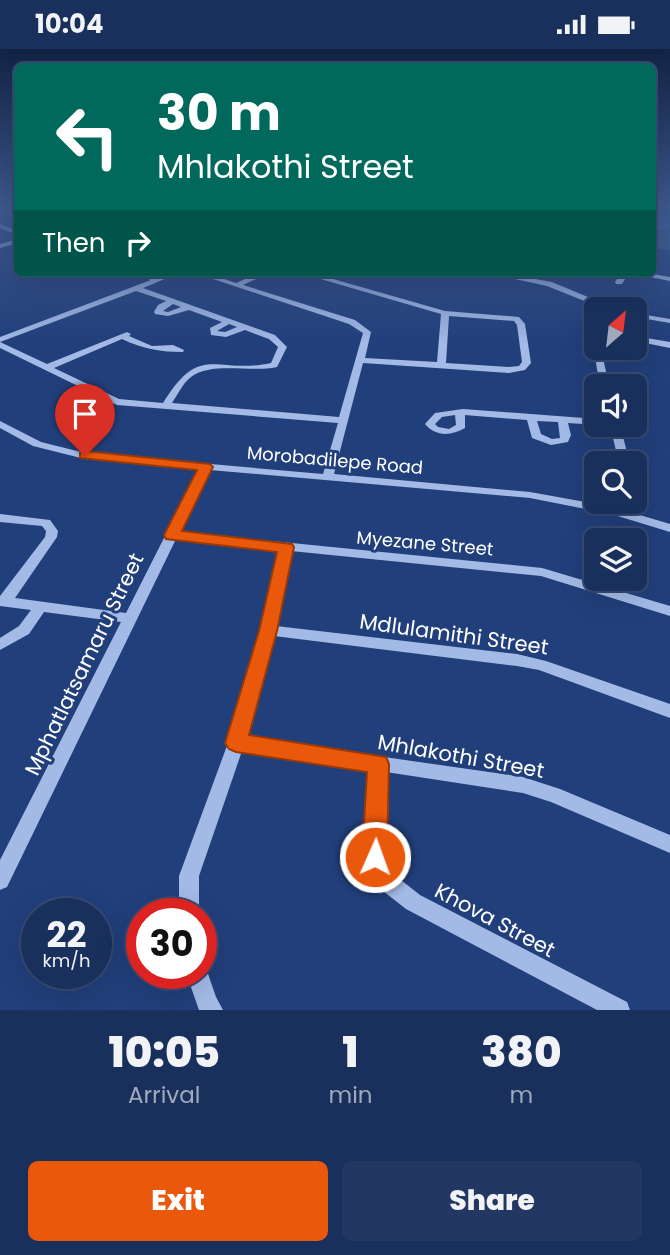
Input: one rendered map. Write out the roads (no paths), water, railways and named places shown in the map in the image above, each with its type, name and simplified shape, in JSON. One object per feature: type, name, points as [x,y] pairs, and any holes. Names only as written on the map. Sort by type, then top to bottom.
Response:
[{"type":"street","points":[[150,277],[157,279]]},
{"type":"street","points":[[0,342],[163,277]]},
{"type":"street","points":[[212,277],[362,327],[367,332],[328,477]]},
{"type":"street","points":[[237,285],[256,277]]},
{"type":"street","points":[[318,277],[445,313],[516,319],[521,324],[527,363],[522,368],[509,370],[361,359]]},
{"type":"street","points":[[512,277],[550,284],[584,298]]},
{"type":"street","points":[[619,282],[622,277]]},
{"type":"street","points":[[136,288],[246,327],[280,342],[282,347],[274,365],[262,369],[199,369],[186,375],[166,406]]},
{"type":"street","points":[[173,301],[161,307],[158,312],[168,314],[188,307]]},
{"type":"street","points":[[441,365],[445,313]]},
{"type":"street","points":[[648,317],[670,321]]},
{"type":"street","points":[[229,321],[213,330],[214,333],[226,335],[246,327]]},
{"type":"street","points":[[48,367],[125,335],[150,348],[172,346],[180,349]]},
{"type":"street","points":[[648,340],[669,343]]},
{"type":"street","points":[[0,342],[117,402],[343,420]]},
{"type":"street","points":[[460,412],[584,421]]},
{"type":"street","points":[[531,417],[536,436],[551,442],[564,440],[566,436],[562,420]]},
{"type":"street","name":"Morobadilepe Road","points":[[0,424],[37,444],[60,451],[205,467],[530,495],[584,503]]},
{"type":"street","name":"Mphatlatsamaru Street","points":[[0,880],[205,467]]},
{"type":"street","name":"Morobadilepe Road","points":[[633,514],[670,528]]},
{"type":"street","points":[[0,518],[46,523],[52,531],[51,537],[3,601],[128,618]]},
{"type":"street","name":"Myezane Street","points":[[172,535],[542,572],[670,611]]},
{"type":"street","points":[[189,898],[190,876],[236,743],[268,631],[286,547]]},
{"type":"street","points":[[0,645],[24,630],[41,606]]},
{"type":"street","name":"Mdlulamithi Street","points":[[268,631],[517,660],[541,665],[670,711]]},
{"type":"street","name":"Mhlakothi Street","points":[[236,743],[523,785],[554,795],[670,844]]},
{"type":"street","name":"Khova Street","points":[[378,764],[375,857],[385,880],[413,902],[619,1010]]},
{"type":"street","points":[[202,989],[212,1010]]}]
